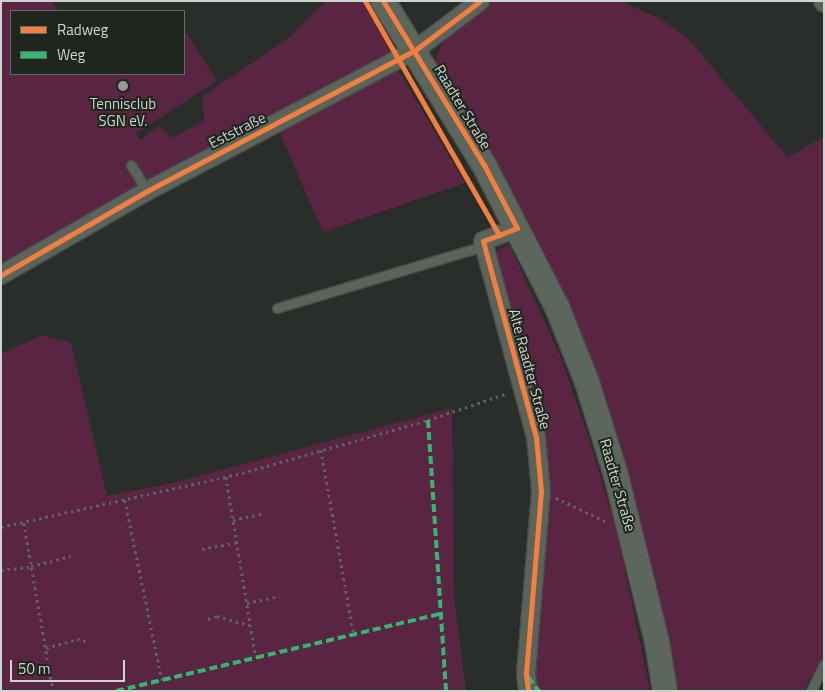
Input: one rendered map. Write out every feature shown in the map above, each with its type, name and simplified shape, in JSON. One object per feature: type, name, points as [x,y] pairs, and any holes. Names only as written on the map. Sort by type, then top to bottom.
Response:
[{"type":"main road","name":"Raadter Straße","points":[[383,1],[484,166],[557,307],[587,382],[632,534],[665,691]]},
{"type":"street","name":"Eststraße","points":[[1,274],[147,191],[414,51],[480,1]]},
{"type":"street","points":[[484,246],[484,241],[517,228]]},
{"type":"street","name":"Alte Raadter Straße","points":[[484,246],[536,436],[541,491],[526,674],[528,691]]},
{"type":"lane","points":[[130,165],[147,191]]},
{"type":"lane","points":[[277,308],[484,246]]},
{"type":"lane","points":[[812,690],[824,664]]},
{"type":"path","points":[[1,527],[226,477],[435,418],[523,387]]},
{"type":"path","points":[[321,450],[354,636]]},
{"type":"path","points":[[226,477],[256,658]]},
{"type":"path","points":[[541,491],[632,534]]},
{"type":"path","points":[[125,500],[162,680]]},
{"type":"path","points":[[233,520],[265,513]]},
{"type":"path","points":[[24,523],[54,691]]},
{"type":"path","points":[[202,549],[237,542]]},
{"type":"path","points":[[1,570],[32,566],[71,556]]},
{"type":"path","points":[[247,603],[279,596]]},
{"type":"path","points":[[208,619],[217,616],[250,626]]},
{"type":"path","points":[[46,648],[77,639],[86,641]]},
{"type":"shaded area","points":[[1,1],[52,1],[57,10],[10,10],[10,75],[185,75],[185,32],[217,81],[136,133],[140,140],[160,126],[171,138],[204,121],[203,96],[290,37],[326,1],[362,1],[392,53],[358,75],[1,271]]},
{"type":"shaded area","points":[[489,1],[620,1],[661,19],[690,41],[788,158],[824,136],[824,671],[811,676],[804,691],[679,691],[639,534],[522,226],[435,61],[442,44],[453,31]]},
{"type":"shaded area","points":[[398,70],[465,183],[323,232],[278,129]]},
{"type":"shaded area","points":[[509,244],[561,358],[590,442],[618,536],[650,691],[532,691],[543,492],[494,253]]},
{"type":"shaded area","points":[[42,335],[71,343],[107,496],[173,483],[452,408],[454,597],[466,691],[1,691],[1,354]]},
{"type":"marked path","points":[[428,420],[446,691]]},
{"type":"marked path","points":[[116,691],[440,614]]},
{"type":"marked path","points":[[528,677],[539,691]]},
{"type":"cycle path","points":[[365,1],[499,235]]},
{"type":"cycle path","points":[[383,1],[484,165],[517,228],[483,241],[536,437],[541,491],[526,674],[528,691]]},
{"type":"cycle path","points":[[1,275],[147,191],[414,51],[480,1]]},
{"type":"place","name":"Tennisclub SGN eV.","points":[[123,86]]}]
